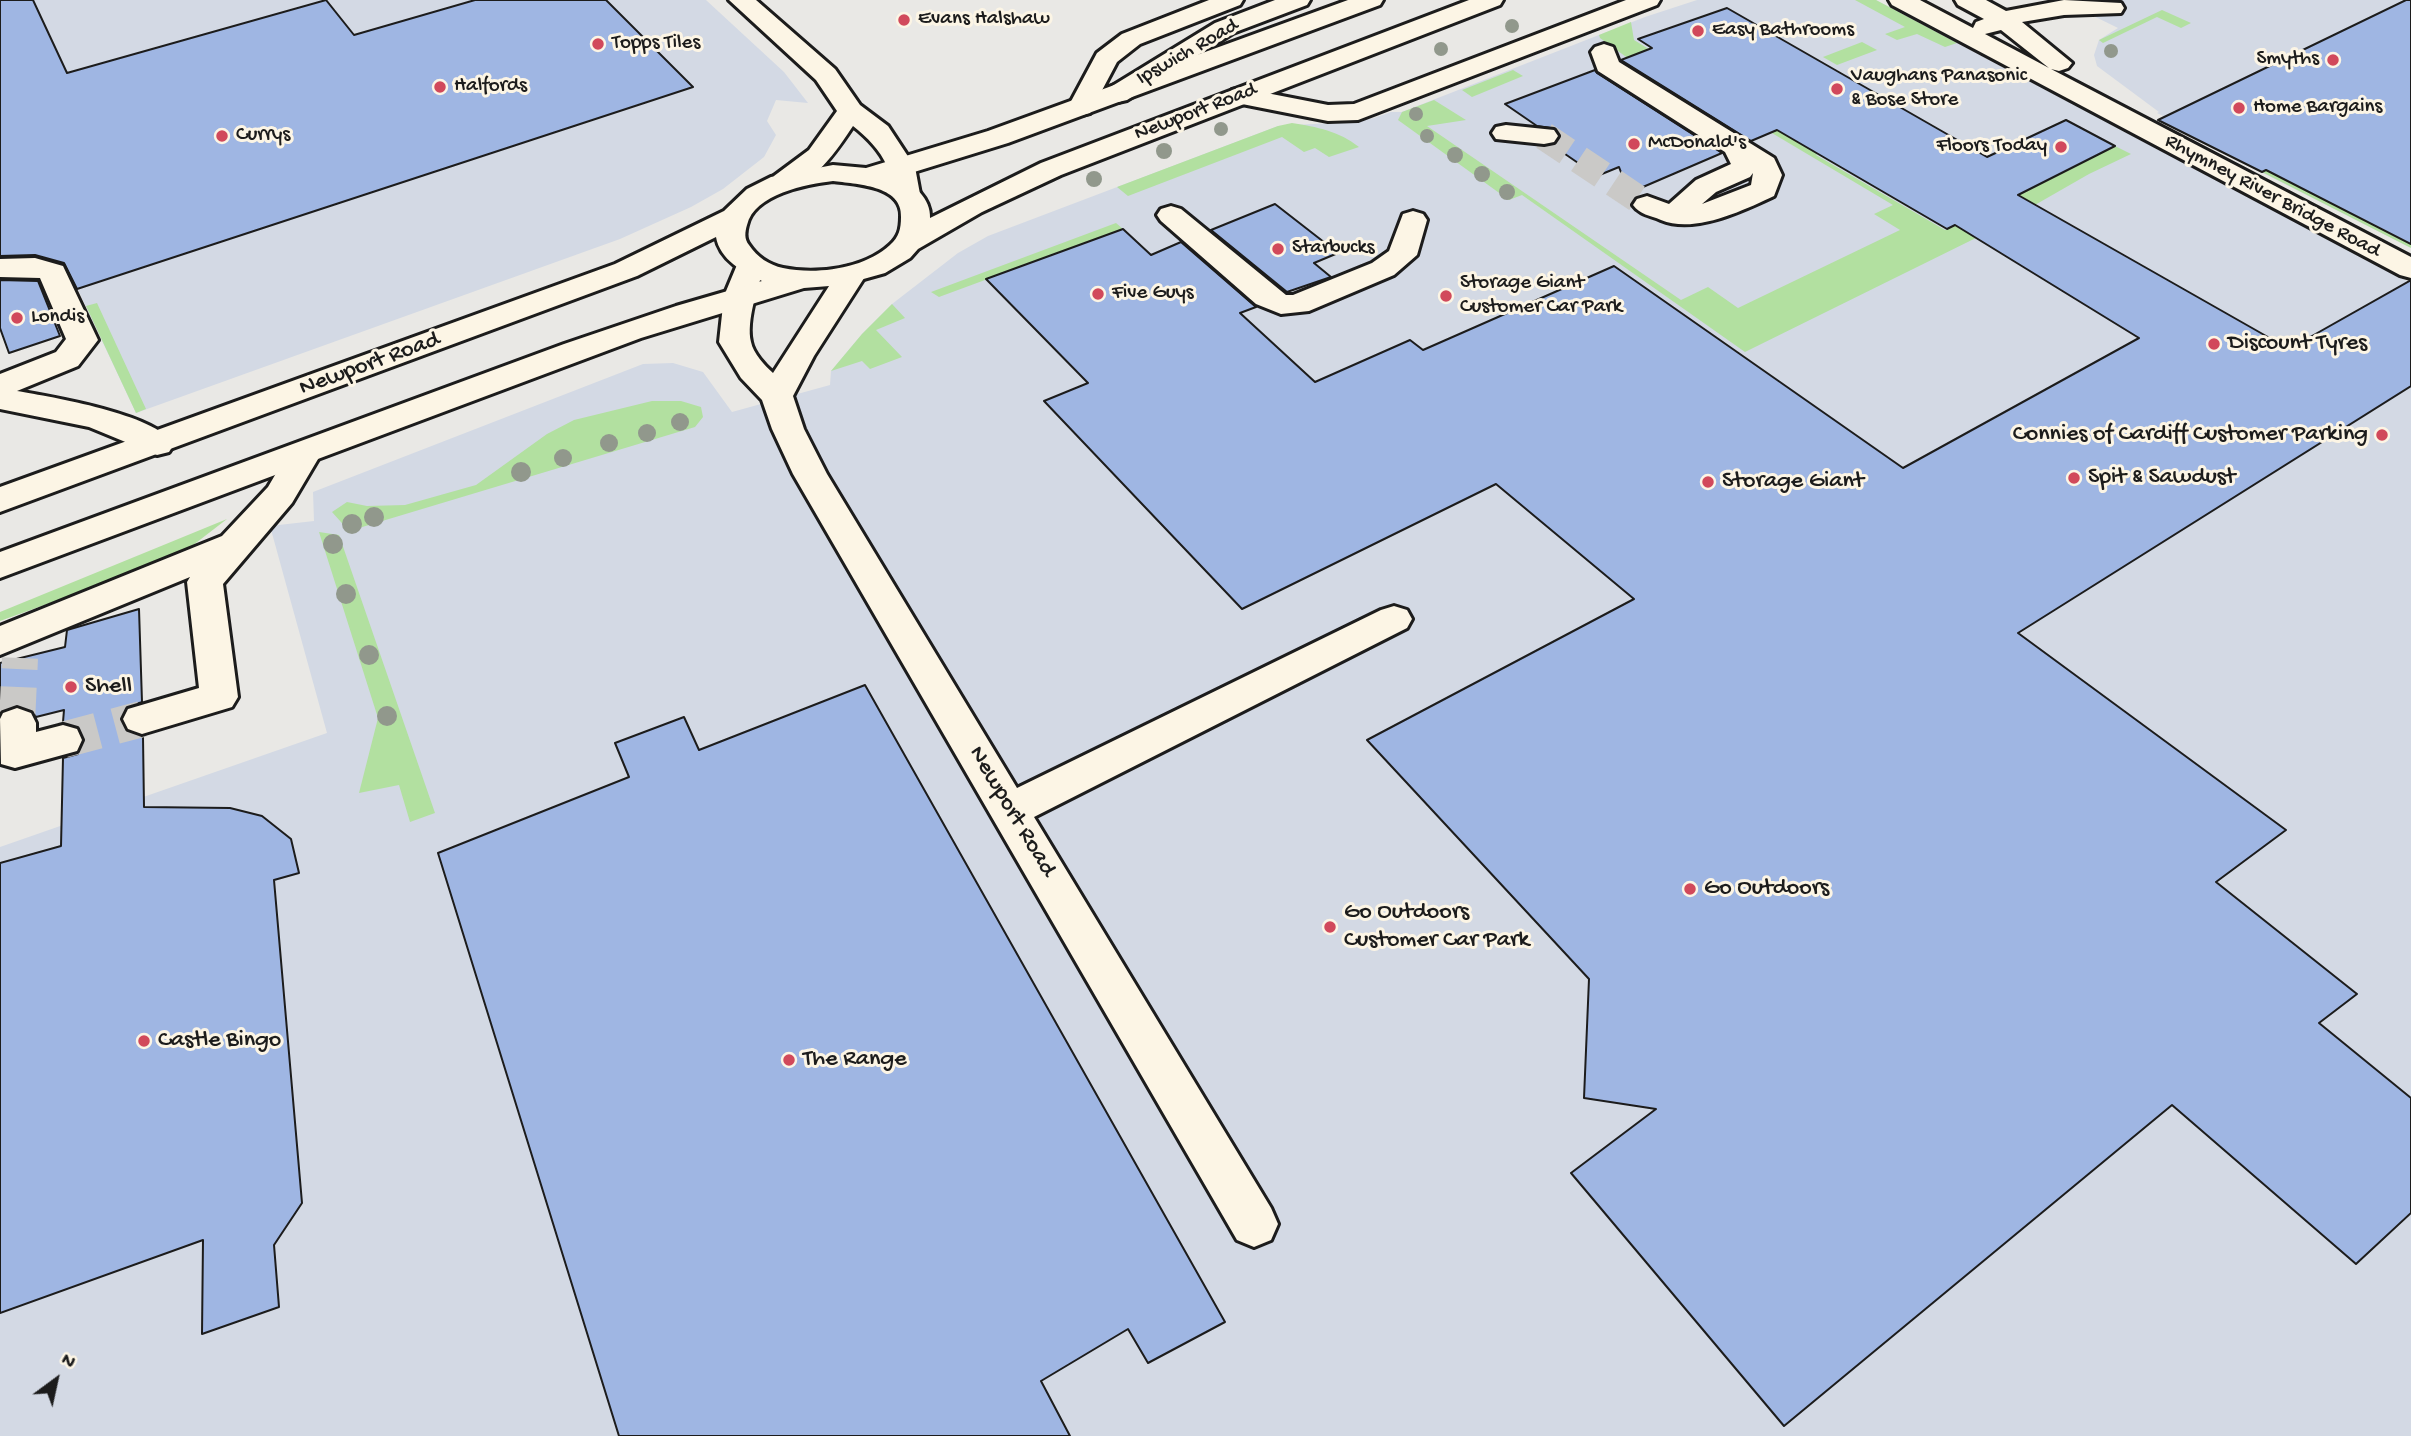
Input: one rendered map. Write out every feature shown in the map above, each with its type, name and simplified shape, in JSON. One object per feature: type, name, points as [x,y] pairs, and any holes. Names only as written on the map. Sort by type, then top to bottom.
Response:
[{"type":"main road","points":[[741,0],[826,75],[850,111],[878,132],[918,217],[916,230],[909,242]]},
{"type":"main road","points":[[1081,107],[1105,58],[1122,46],[1187,15],[1231,0]]},
{"type":"main road","name":"Ipswich Road","points":[[1118,93],[1224,28],[1298,0]]},
{"type":"main road","name":"Newport Road","points":[[903,181],[1081,107],[1371,0]]},
{"type":"main road","name":"Newport Road","points":[[1254,1224],[810,474],[788,429],[777,396],[752,371],[735,342],[744,281],[800,280],[851,275],[891,258],[909,242],[972,206],[1051,169],[1491,0]]},
{"type":"main road","points":[[1241,96],[1328,113],[1358,111],[1648,0]]},
{"type":"main road","name":"Rhymney River Bridge Road","points":[[1901,0],[1967,35],[2054,49]]},
{"type":"main road","name":"Rhymney River Bridge Road","points":[[1967,0],[2054,49],[2134,124],[2411,269]]},
{"type":"main road","points":[[1967,35],[2003,19],[2121,4]]},
{"type":"main road","points":[[2054,49],[2121,4]]},
{"type":"main road","points":[[1604,52],[1606,65],[1737,147],[1745,165],[1740,172],[1660,210]]},
{"type":"main road","points":[[784,182],[819,156],[850,111]]},
{"type":"main road","points":[[1506,133],[1544,136]]},
{"type":"main road","points":[[784,182],[833,173],[871,176],[894,185],[903,181]]},
{"type":"main road","name":"Newport Road","points":[[0,500],[626,270],[734,218],[760,193],[784,182]]},
{"type":"main road","points":[[1171,215],[1266,298],[1281,305],[1298,304],[1383,269],[1402,255],[1413,220]]},
{"type":"main road","points":[[0,565],[304,454],[607,338],[744,281],[730,239],[734,218]]},
{"type":"main road","points":[[0,268],[35,267],[52,272],[82,340],[67,359],[0,386]]},
{"type":"main road","points":[[777,396],[798,356],[851,275]]},
{"type":"main road","points":[[0,399],[54,407],[124,426],[157,444]]},
{"type":"main road","points":[[142,719],[219,697],[205,582],[233,545],[280,495],[304,454]]},
{"type":"main road","points":[[7,652],[233,545]]},
{"type":"main road","points":[[1011,810],[1394,619]]},
{"type":"main road","points":[[17,723],[15,753],[63,740]]},
{"type":"shaded area","points":[[0,0],[706,0],[784,72],[808,103],[776,100],[767,121],[776,135],[764,157],[723,189],[691,207],[620,239],[136,413],[65,262],[46,243],[0,257]]},
{"type":"shaded area","points":[[1697,0],[1876,0],[2411,283],[2411,1436],[0,1436],[0,847],[327,733],[270,526],[314,521],[313,492],[643,364],[673,363],[703,372],[732,412],[830,385],[831,371],[892,304],[958,253],[988,236],[1278,126],[1348,122],[1402,112],[1645,17]]},
{"type":"shaded area","points":[[2061,0],[2411,0],[2411,248],[2174,128],[2180,124],[2157,113],[2159,112],[2097,66],[2094,55],[2099,40],[2118,28]]},
{"type":"green space","points":[[1855,0],[1876,0],[1957,43],[1945,47],[1917,34],[1897,40],[1885,34],[1905,27]]},
{"type":"green space","points":[[2162,10],[2191,23],[2181,28],[2157,17],[2103,43],[2099,40]]},
{"type":"green space","points":[[1631,22],[1634,40],[1819,153],[1816,155],[1945,230],[2115,146],[2131,154],[2089,174],[1986,233],[1745,352],[1522,195],[1509,200],[1398,120],[1402,112],[1434,100],[1466,120],[1427,126],[1681,300],[1708,287],[1738,308],[1900,230],[1874,214],[1893,205],[1639,54],[1629,59],[1600,38],[1599,35]]},
{"type":"green space","points":[[1862,42],[1877,50],[1837,65],[1823,57]]},
{"type":"green space","points":[[1513,70],[1523,76],[1472,97],[1462,90]]},
{"type":"green space","points":[[1292,123],[1336,133],[1359,147],[1329,157],[1315,148],[1304,152],[1282,137],[1128,196],[1117,187],[1278,126]]},
{"type":"green space","points":[[2266,170],[2411,244],[2411,248],[2262,172]]},
{"type":"green space","points":[[1116,223],[1123,229],[939,297],[931,292]]},
{"type":"green space","points":[[97,303],[146,409],[136,413],[86,306]]},
{"type":"green space","points":[[892,304],[905,318],[876,330],[902,357],[870,369],[862,361],[831,371],[862,334]]},
{"type":"green space","points":[[652,401],[681,401],[701,407],[703,417],[695,427],[349,531],[332,512],[347,502],[367,506],[405,505],[476,485],[547,434],[574,420]]},
{"type":"green space","points":[[227,519],[192,546],[97,586],[0,621],[0,612]]},
{"type":"green space","points":[[319,532],[339,535],[435,813],[410,822],[399,785],[359,793],[378,718]]},
{"type":"building","name":"Currys","points":[[0,0],[33,0],[67,73],[326,0],[354,35],[475,0],[606,0],[693,87],[77,289],[64,263],[35,255],[0,256]]},
{"type":"building","points":[[2406,0],[2411,0],[2411,244],[2266,170],[2262,172],[2158,120]]},
{"type":"building","points":[[1727,8],[1987,157],[2066,120],[2115,146],[2018,195],[2289,349],[2411,280],[2411,386],[2018,633],[2286,830],[2216,882],[2357,994],[2319,1023],[2411,1098],[2411,1213],[2356,1264],[2172,1105],[1784,1426],[1571,1173],[1656,1109],[1584,1098],[1589,979],[1367,740],[1634,599],[1496,484],[1242,609],[1044,401],[1088,383],[986,279],[1123,229],[1151,255],[1181,242],[1256,307],[1240,313],[1315,382],[1410,340],[1423,350],[1614,266],[1903,468],[2139,338],[1955,225],[1947,229],[1777,130],[1751,141],[1621,60],[1652,48],[1638,39]]},
{"type":"building","name":"McDonald's","points":[[1595,70],[1722,153],[1629,193],[1619,167],[1597,176],[1552,145],[1560,137],[1556,129],[1537,126],[1505,104]]},
{"type":"building","name":"Starbucks","points":[[1275,204],[1338,253],[1314,263],[1331,277],[1287,292],[1211,230]]},
{"type":"building","points":[[0,280],[38,281],[60,336],[9,353],[0,328]]},
{"type":"building","name":"Castle Bingo","points":[[139,609],[142,702],[126,708],[121,720],[127,731],[143,737],[144,807],[230,808],[262,816],[291,839],[299,873],[274,880],[302,1203],[274,1245],[279,1307],[202,1334],[203,1240],[0,1313],[0,863],[61,846],[63,758],[78,754],[84,741],[79,728],[63,722],[64,710],[36,717],[32,711],[16,706],[0,713],[0,663],[65,647],[67,630]]},
{"type":"building","name":"The Range","points":[[865,685],[1225,1322],[1148,1363],[1128,1329],[1041,1381],[1070,1436],[619,1436],[438,853],[629,777],[615,743],[684,717],[699,750]]},
{"type":"tunnel","points":[[1544,136],[1647,205]]},
{"type":"tunnel","points":[[17,723],[20,658]]},
{"type":"tunnel","points":[[63,740],[142,719]]},
{"type":"place","name":"Evans Halshaw","points":[[904,20]]},
{"type":"place","name":"Easy Bathrooms","points":[[1698,31]]},
{"type":"place","name":"Topps Tiles","points":[[598,44]]},
{"type":"place","name":"Smyths","points":[[2333,60]]},
{"type":"place","name":"Halfords","points":[[440,87]]},
{"type":"place","name":"Vaughans Panasonic & Bose Store","points":[[1837,89]]},
{"type":"place","name":"Home Bargains","points":[[2239,108]]},
{"type":"place","name":"Currys","points":[[222,136]]},
{"type":"place","name":"McDonald's","points":[[1634,144]]},
{"type":"place","name":"Floors Today","points":[[2061,147]]},
{"type":"place","name":"Starbucks","points":[[1278,249]]},
{"type":"place","name":"Five Guys","points":[[1098,294]]},
{"type":"place","name":"Storage Giant Customer Car Park","points":[[1446,296]]},
{"type":"place","name":"Londis","points":[[17,318]]},
{"type":"place","name":"Discount Tyres","points":[[2214,344]]},
{"type":"place","name":"Connies of Cardiff Customer Parking","points":[[2382,435]]},
{"type":"place","name":"Spit & Sawdust","points":[[2074,478]]},
{"type":"place","name":"Storage Giant","points":[[1708,482]]},
{"type":"place","name":"Shell","points":[[71,687]]},
{"type":"place","name":"Go Outdoors","points":[[1690,889]]},
{"type":"place","name":"Go Outdoors Customer Car Park","points":[[1330,927]]},
{"type":"place","name":"Castle Bingo","points":[[144,1041]]},
{"type":"place","name":"The Range","points":[[789,1060]]}]
